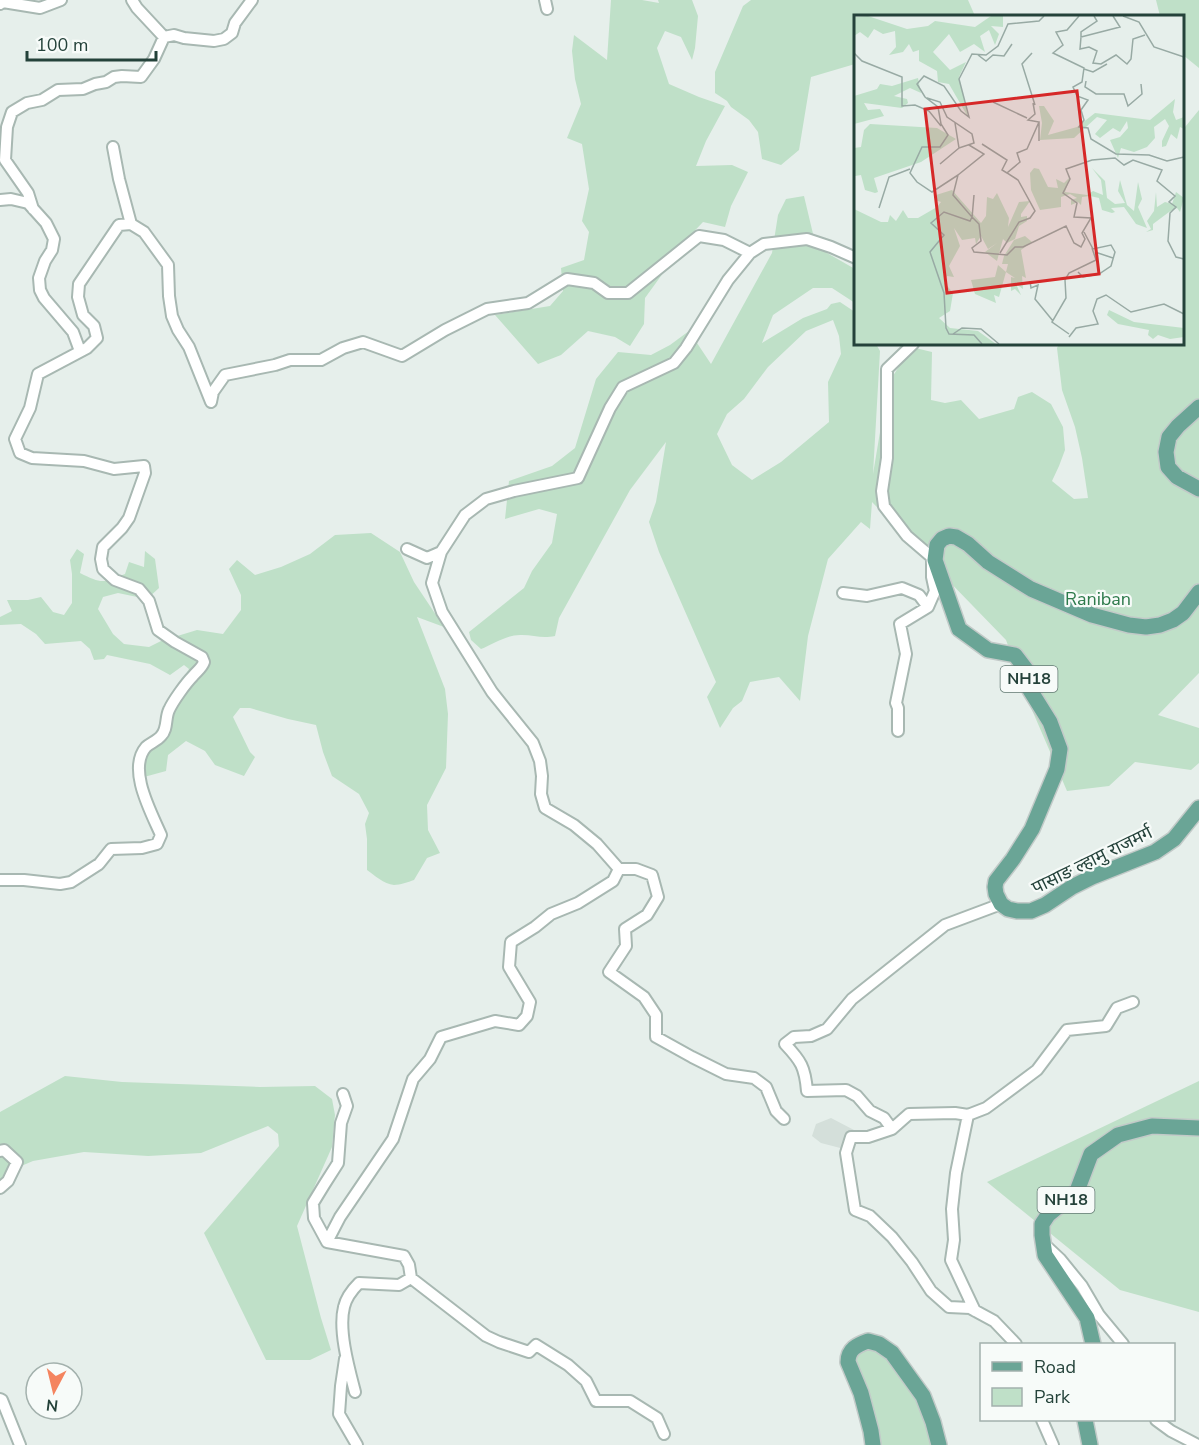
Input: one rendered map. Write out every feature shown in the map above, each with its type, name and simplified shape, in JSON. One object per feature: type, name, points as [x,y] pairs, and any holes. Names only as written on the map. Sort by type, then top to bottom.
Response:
[{"type":"main road","points":[[1199,407],[1169,437],[1166,452],[1168,467],[1177,477],[1199,489]]},
{"type":"main road","points":[[933,559],[937,545],[942,539],[950,536],[956,537],[968,544],[988,562],[1031,588],[1092,615],[1129,625],[1146,627],[1173,620],[1183,613],[1199,592]]},
{"type":"main road","name":"पासाङ ल्हामु राजमर्ग","points":[[933,559],[959,629],[988,650],[1015,655],[1028,672],[1030,690],[1050,722],[1060,749],[1057,769],[1032,829],[996,881],[996,894],[1001,904],[1008,909],[1031,911],[1092,877],[1155,852],[1174,840],[1199,808]]},
{"type":"main road","name":"NH18","points":[[1044,1244],[1042,1229],[1045,1219],[1077,1191],[1090,1154],[1118,1135],[1152,1125],[1199,1128]]},
{"type":"main road","points":[[1044,1244],[1045,1256],[1087,1318],[1092,1343]]},
{"type":"main road","points":[[873,1445],[861,1393],[849,1366],[848,1358],[854,1347],[868,1341],[879,1344],[892,1353],[922,1396],[933,1422],[939,1445]]},
{"type":"main road","points":[[1085,1421],[1090,1445]]},
{"type":"street","points":[[0,3],[40,8],[61,0]]},
{"type":"street","points":[[132,0],[164,37]]},
{"type":"street","points":[[33,209],[28,193],[6,160],[7,126],[12,112],[27,103],[42,100],[58,90],[83,89],[114,77],[141,77],[154,59],[164,37],[174,34],[184,38],[214,41],[224,39],[232,33],[235,23],[252,0]]},
{"type":"street","points":[[113,147],[131,224]]},
{"type":"street","points":[[0,172],[6,170],[15,172]]},
{"type":"street","points":[[0,200],[11,199],[28,203],[46,223],[54,239],[52,250],[39,278],[40,290],[73,332],[80,351]]},
{"type":"street","points":[[0,880],[60,884],[71,882],[99,864],[111,849],[142,848],[157,844],[161,835],[143,792],[139,777],[140,762],[146,748],[162,736],[168,711],[204,662],[202,657],[158,630],[149,601],[139,589],[115,580],[103,569],[101,560],[103,547],[129,518],[145,473],[144,466],[114,469],[84,461],[32,458],[20,453],[15,439],[30,408],[38,374],[87,348],[97,338],[94,326],[83,315],[78,297],[79,284],[119,225],[131,224],[144,232],[168,265],[172,316],[189,347],[211,402],[213,392],[225,375],[290,360],[321,360],[343,348],[363,342],[402,356],[445,330],[487,309],[528,303],[567,279],[594,283],[609,293],[628,293],[699,236],[724,240],[750,253]]},
{"type":"street","points":[[784,1119],[776,1111],[766,1087],[754,1077],[726,1074],[656,1037],[656,1015],[644,997],[609,972],[626,946],[625,929],[647,915],[658,897],[652,875],[636,869],[619,869],[582,831],[545,808],[541,794],[540,761],[533,743],[492,692],[442,612],[432,583],[441,552],[465,515],[486,499],[514,490],[578,478],[610,408],[623,387],[674,363],[686,348],[728,280],[750,253],[764,244],[807,239],[854,258]]},
{"type":"street","points":[[898,731],[896,703],[906,654],[900,624],[928,607],[935,591],[932,577],[933,559],[907,536],[884,506],[882,491],[887,458],[887,369],[912,345]]},
{"type":"street","points":[[407,549],[427,558],[441,552]]},
{"type":"street","points":[[843,593],[867,596],[902,588],[919,595],[928,607]]},
{"type":"street","points":[[327,1242],[340,1217],[393,1139],[413,1079],[430,1059],[441,1037],[495,1021],[519,1025],[527,1016],[530,1002],[509,967],[511,942],[551,914],[578,903],[613,881],[619,869]]},
{"type":"street","points":[[892,1129],[884,1118],[870,1111],[857,1096],[846,1090],[807,1091],[802,1066],[798,1058],[784,1044],[794,1037],[811,1035],[827,1029],[852,999],[945,925],[1001,904]]},
{"type":"street","points":[[1015,1343],[994,1321],[970,1308],[949,1307],[931,1292],[912,1262],[892,1237],[870,1216],[855,1210],[846,1153],[851,1137],[868,1137],[892,1129],[909,1114],[968,1115],[986,1108],[1037,1070],[1067,1030],[1106,1026],[1117,1008],[1133,1002]]},
{"type":"street","points":[[327,1242],[314,1218],[313,1203],[338,1163],[341,1123],[347,1106],[343,1094]]},
{"type":"street","points":[[968,1115],[956,1173],[952,1209],[954,1240],[951,1260],[975,1311]]},
{"type":"street","points":[[0,1151],[4,1150],[17,1162],[8,1181],[0,1188]]},
{"type":"street","points":[[327,1242],[404,1256],[409,1265],[411,1278],[486,1336],[529,1352],[536,1345],[568,1365],[586,1381],[596,1401],[630,1401],[657,1418],[664,1434]]},
{"type":"street","points":[[1044,1244],[1060,1259],[1082,1286],[1099,1315],[1122,1343]]},
{"type":"street","points":[[355,1392],[343,1332],[344,1306],[359,1283],[399,1285],[411,1278]]},
{"type":"street","points":[[346,1353],[340,1386],[339,1414],[357,1445]]},
{"type":"street","points":[[0,1400],[9,1413],[20,1445]]},
{"type":"street","points":[[1043,1421],[1053,1445]]},
{"type":"street","points":[[1158,1421],[1171,1431],[1198,1445]]},
{"type":"shaded area","points":[[831,1118],[854,1130],[848,1150],[821,1143],[812,1136],[816,1124]]},
{"type":"green space","points":[[611,0],[642,0],[659,3],[658,0],[692,0],[698,16],[692,60],[681,37],[665,31],[657,48],[669,84],[725,106],[706,141],[696,166],[732,165],[748,172],[731,206],[725,227],[703,222],[682,244],[645,298],[644,324],[630,346],[615,337],[588,331],[561,355],[538,364],[495,315],[550,306],[563,291],[561,268],[584,260],[589,232],[582,221],[589,189],[582,144],[567,138],[581,104],[572,51],[574,35],[607,60]]},
{"type":"green space","points":[[751,0],[968,0],[975,15],[854,15],[854,64],[811,77],[799,150],[781,165],[762,159],[758,132],[749,120],[715,93],[715,72],[743,6]]},
{"type":"green space","points":[[1156,0],[1199,0],[1199,68],[1184,56],[1184,15],[1160,15]]},
{"type":"green space","name":"Raniban","points":[[1199,110],[1199,673],[1158,715],[1199,728],[1199,763],[1191,770],[1135,762],[1109,786],[1067,791],[1032,710],[1006,640],[872,502],[870,529],[861,522],[828,559],[808,636],[800,701],[779,677],[750,682],[742,701],[733,708],[720,728],[707,697],[716,682],[659,552],[649,522],[656,502],[666,442],[630,490],[559,618],[555,636],[517,635],[481,649],[471,640],[469,632],[524,588],[532,571],[552,543],[557,514],[539,509],[505,519],[509,481],[552,466],[575,448],[596,379],[618,352],[651,355],[689,331],[711,364],[772,253],[778,215],[786,199],[804,196],[814,238],[827,253],[854,268],[854,302],[832,288],[813,288],[773,315],[762,343],[803,318],[827,309],[831,304],[840,302],[854,311],[854,345],[877,345],[880,351],[873,474],[888,384],[911,347],[932,352],[931,400],[945,403],[961,400],[979,419],[1014,409],[1018,397],[1032,392],[1051,404],[1063,427],[1065,450],[1052,481],[1074,499],[1088,498],[1075,427],[1062,390],[1057,348],[1058,345],[1184,345],[1184,127]],"holes":[[[833,320],[839,336],[841,354],[828,382],[829,422],[781,462],[752,480],[732,465],[717,434],[727,414],[744,399],[768,367],[806,331]]]},
{"type":"green space","points":[[371,533],[400,552],[414,582],[444,627],[417,617],[445,689],[448,714],[446,768],[427,805],[428,830],[440,853],[427,858],[414,880],[401,884],[387,883],[367,870],[365,824],[369,813],[359,794],[332,776],[316,725],[250,708],[240,708],[233,717],[250,752],[255,757],[244,776],[215,765],[205,751],[186,741],[168,755],[166,771],[133,780],[136,759],[163,727],[171,698],[189,669],[184,665],[170,675],[150,664],[107,655],[104,659],[94,660],[90,649],[81,641],[45,644],[36,634],[21,624],[0,625],[0,617],[12,611],[7,600],[28,600],[41,597],[53,612],[64,615],[72,603],[70,560],[77,549],[84,554],[80,573],[102,581],[125,574],[129,562],[144,567],[145,551],[155,559],[159,588],[147,599],[118,593],[103,597],[98,609],[113,634],[124,644],[149,647],[197,630],[223,634],[241,610],[241,595],[229,569],[237,560],[255,575],[281,567],[310,554],[335,535]]},
{"type":"green space","points":[[65,1076],[122,1082],[260,1087],[315,1086],[332,1099],[335,1115],[332,1147],[297,1226],[331,1350],[310,1360],[266,1360],[204,1233],[279,1146],[278,1134],[268,1126],[201,1153],[148,1156],[84,1152],[33,1161],[7,1172],[0,1180],[0,1112]]},
{"type":"green space","points":[[1199,1081],[1199,1312],[1120,1290],[987,1182]]},
{"type":"green space","points":[[864,1347],[876,1350],[888,1359],[919,1400],[934,1445],[877,1445],[855,1366],[857,1354]]}]
